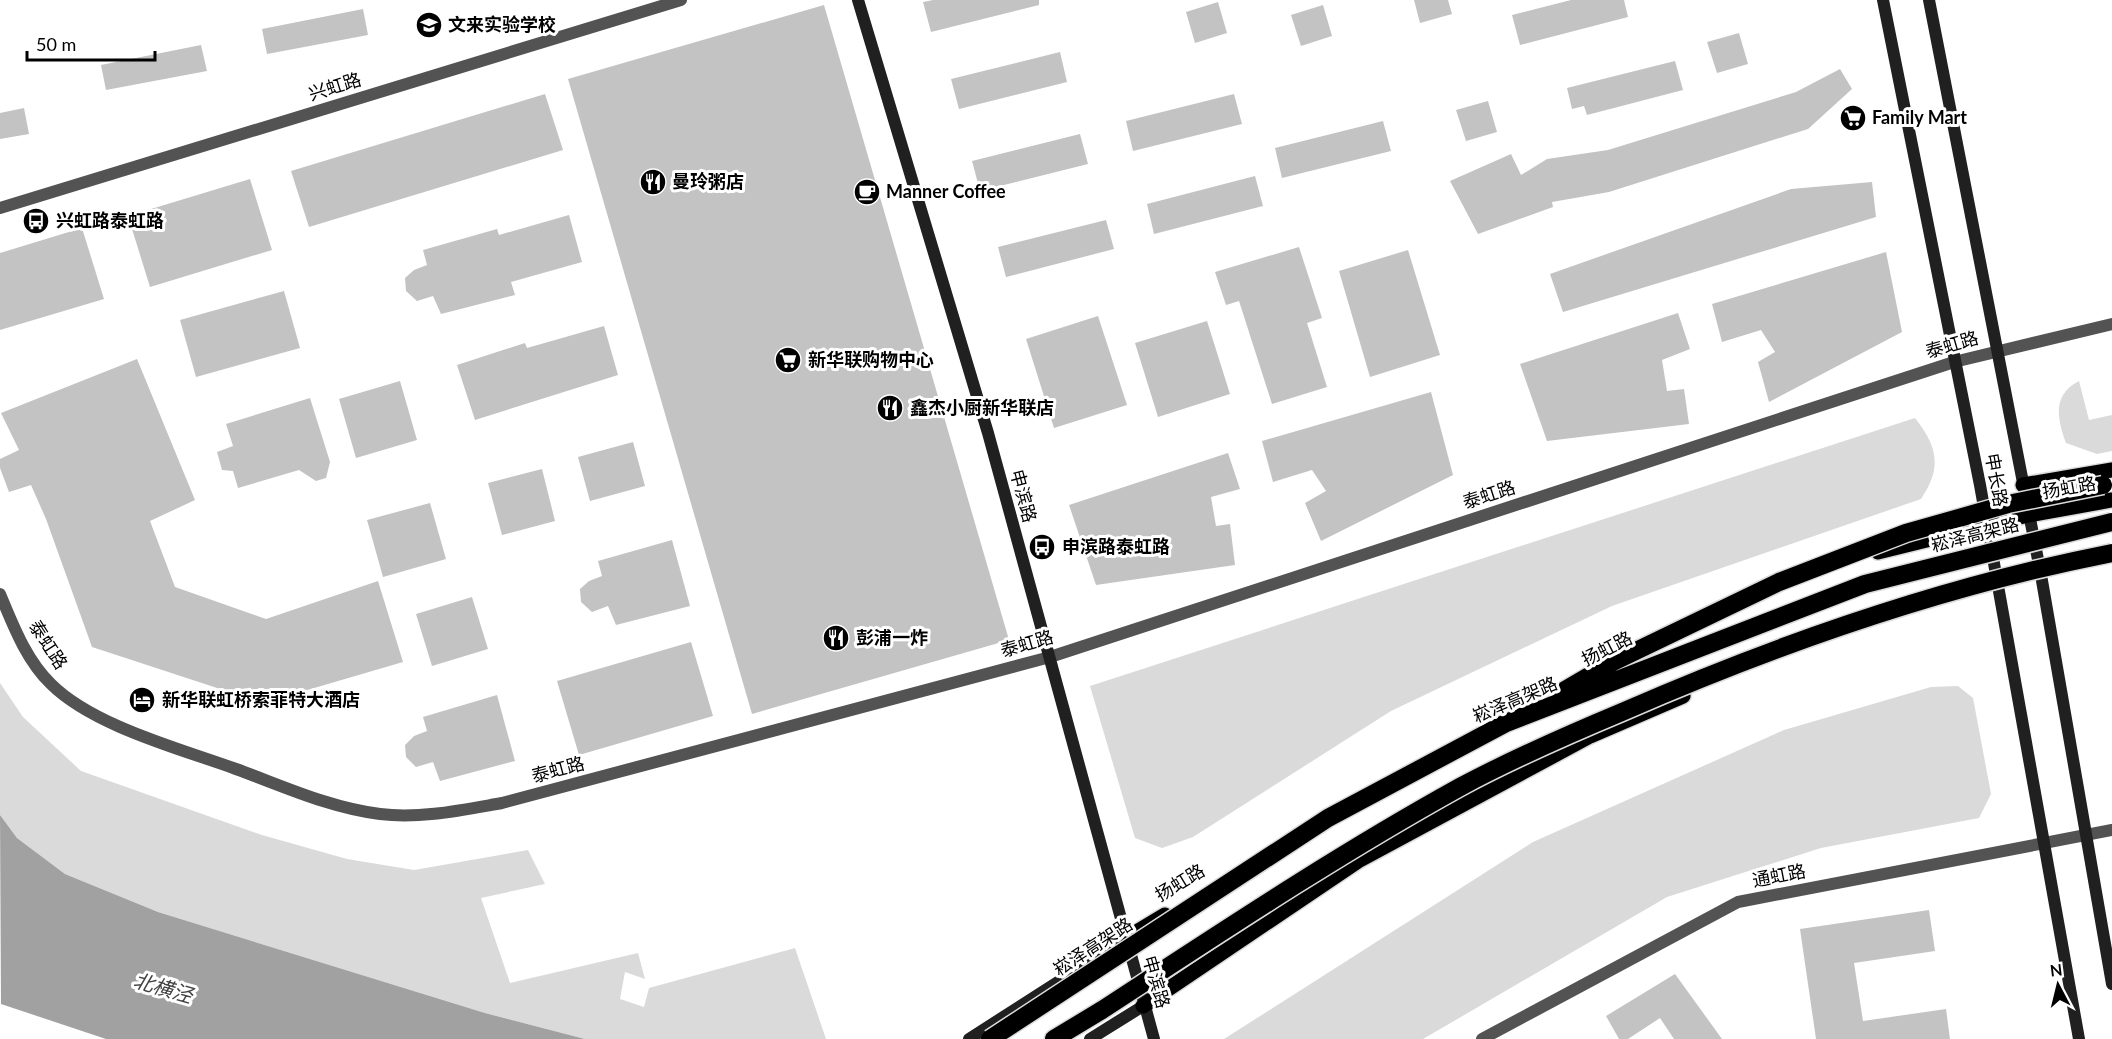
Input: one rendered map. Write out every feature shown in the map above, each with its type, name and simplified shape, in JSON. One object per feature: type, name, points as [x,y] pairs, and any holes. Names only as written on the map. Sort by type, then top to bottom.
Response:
[{"type":"highway","points":[[1506,723],[1613,662],[1779,582],[1906,532],[2008,504],[2112,483]]},
{"type":"highway","name":"崧泽高架路","points":[[990,1039],[1328,818],[1506,723],[1865,585],[2112,522]]},
{"type":"highway","points":[[1054,1039],[1359,846],[1461,787],[1553,741],[1692,682],[1859,620],[1981,584],[2112,553]]},
{"type":"highway","points":[[1071,1039],[1102,1010]]},
{"type":"main road","name":"申滨路","points":[[858,0],[988,433],[1120,913],[1143,1006],[1154,1039]]},
{"type":"main road","name":"申长路","points":[[1883,0],[1986,524],[2079,1039]]},
{"type":"main road","name":"申长路","points":[[1929,0],[2041,575],[2112,984]]},
{"type":"main road","points":[[2023,484],[2112,470]]},
{"type":"main road","name":"扬虹路","points":[[1125,939],[1394,780],[1710,619],[1887,549],[1986,524],[2112,500]]},
{"type":"main road","points":[[1090,1039],[1143,1006],[1358,861],[1590,736],[1809,641],[1997,585],[2112,559]]},
{"type":"main road","points":[[969,1039],[1125,939]]},
{"type":"street","name":"兴虹路","points":[[0,208],[681,0]]},
{"type":"street","name":"泰虹路","points":[[0,594],[19,639],[51,684],[90,712],[136,733],[326,802],[380,814],[438,814],[502,803],[1050,657],[1954,362],[2112,324]]},
{"type":"street","name":"通虹路","points":[[1482,1039],[1738,902],[2112,830]]},
{"type":"shaded area","points":[[2079,381],[2089,420],[2112,415],[2112,451],[2097,454],[2066,443],[2060,425],[2059,408],[2064,393]]},
{"type":"shaded area","points":[[1915,418],[1929,439],[1934,458],[1932,477],[1921,499],[1612,606],[1391,711],[1193,837],[1162,848],[1135,838],[1090,686]]},
{"type":"shaded area","points":[[0,683],[23,717],[81,771],[262,835],[347,859],[414,870],[528,850],[545,884],[481,898],[510,983],[638,953],[645,979],[625,972],[620,999],[644,1007],[649,988],[795,948],[826,1039],[585,1039],[485,1013],[158,912],[65,874],[17,838],[0,815]]},
{"type":"shaded area","points":[[1958,686],[1973,698],[1991,794],[1979,818],[1821,848],[1667,897],[1423,1039],[1224,1039],[1533,842],[1784,730],[1931,687]]},
{"type":"water","name":"北横泾","points":[[0,815],[17,838],[65,874],[158,912],[485,1013],[585,1039],[106,1039],[1,1004]]},
{"type":"building","points":[[933,0],[1039,0],[1039,5],[931,32],[923,2]]},
{"type":"building","points":[[1414,0],[1448,0],[1452,14],[1420,23]]},
{"type":"building","points":[[1571,0],[1624,0],[1628,17],[1520,45],[1512,15]]},
{"type":"building","points":[[1218,2],[1227,33],[1195,43],[1186,12]]},
{"type":"building","name":"新华联购物中心","points":[[824,5],[1009,640],[752,714],[568,79]]},
{"type":"building","points":[[1323,5],[1332,36],[1301,46],[1291,15]]},
{"type":"building","points":[[363,9],[368,35],[267,54],[262,29]]},
{"type":"building","points":[[1739,33],[1748,64],[1717,73],[1707,42]]},
{"type":"building","points":[[201,45],[207,71],[106,90],[101,65]]},
{"type":"building","points":[[1060,52],[1067,82],[959,109],[951,79]]},
{"type":"building","points":[[1675,61],[1683,90],[1587,115],[1584,106],[1572,109],[1567,88]]},
{"type":"building","points":[[1840,69],[1852,89],[1808,129],[1609,192],[1552,202],[1553,207],[1478,234],[1450,181],[1511,154],[1521,175],[1547,159],[1608,150],[1796,92]]},
{"type":"building","points":[[545,94],[563,150],[309,227],[291,171]]},
{"type":"building","points":[[1234,94],[1242,124],[1133,151],[1126,121]]},
{"type":"building","points":[[1488,101],[1497,132],[1466,141],[1456,110]]},
{"type":"building","points":[[24,108],[29,134],[0,139],[0,113]]},
{"type":"building","points":[[1383,121],[1391,151],[1282,178],[1275,148]]},
{"type":"building","points":[[1080,134],[1088,164],[980,191],[972,161]]},
{"type":"building","points":[[1255,176],[1263,206],[1154,234],[1147,204]]},
{"type":"building","points":[[250,179],[272,250],[150,287],[128,216]]},
{"type":"building","points":[[1872,182],[1876,217],[1563,312],[1550,274],[1791,189]]},
{"type":"building","points":[[569,215],[582,262],[511,282],[515,295],[441,314],[433,296],[417,301],[406,291],[405,278],[414,270],[427,265],[423,250],[497,229],[499,235]]},
{"type":"building","points":[[1106,220],[1114,249],[1006,277],[998,247]]},
{"type":"building","points":[[82,228],[104,299],[0,330],[0,253]]},
{"type":"building","points":[[1299,247],[1322,318],[1307,323],[1327,387],[1272,404],[1239,301],[1226,305],[1215,272]]},
{"type":"building","points":[[1408,250],[1440,355],[1370,377],[1339,271]]},
{"type":"building","points":[[1886,252],[1902,332],[1769,402],[1758,362],[1775,352],[1761,330],[1722,342],[1712,304]]},
{"type":"building","points":[[284,291],[300,348],[196,377],[180,320]]},
{"type":"building","points":[[1678,313],[1690,349],[1662,360],[1667,391],[1684,389],[1689,424],[1547,441],[1520,364]]},
{"type":"building","points":[[1098,316],[1127,405],[1054,428],[1026,339]]},
{"type":"building","points":[[1207,321],[1230,394],[1158,417],[1135,343]]},
{"type":"building","points":[[604,326],[618,375],[475,420],[457,365],[525,343],[527,348]]},
{"type":"building","name":"新华联虹桥索菲特大酒店","points":[[137,359],[195,500],[150,521],[175,587],[266,619],[378,581],[403,662],[263,703],[92,647],[46,519],[31,485],[9,492],[0,468],[0,459],[19,450],[1,413]]},
{"type":"building","points":[[400,381],[417,440],[356,458],[339,399]]},
{"type":"building","points":[[1431,392],[1453,475],[1321,541],[1305,503],[1326,491],[1312,470],[1273,482],[1262,441]]},
{"type":"building","points":[[310,398],[330,462],[326,478],[316,481],[299,470],[238,488],[233,471],[222,470],[217,452],[233,446],[226,424]]},
{"type":"building","points":[[633,442],[645,486],[590,501],[578,457]]},
{"type":"building","points":[[1228,453],[1240,489],[1211,497],[1216,526],[1230,524],[1235,565],[1096,585],[1069,505]]},
{"type":"building","points":[[542,469],[555,521],[502,535],[488,483]]},
{"type":"building","points":[[430,503],[446,559],[383,577],[367,520]]},
{"type":"building","points":[[672,540],[690,606],[616,625],[608,606],[592,612],[581,602],[580,589],[589,581],[602,576],[598,561]]},
{"type":"building","points":[[472,597],[488,649],[432,666],[416,614]]},
{"type":"building","points":[[691,642],[713,716],[579,755],[557,681]]},
{"type":"building","points":[[497,695],[515,761],[440,781],[433,762],[416,767],[406,757],[405,745],[414,736],[427,731],[423,717]]},
{"type":"building","points":[[1929,910],[1935,951],[1854,963],[1863,1021],[1946,1009],[1950,1039],[1816,1039],[1800,929]]},
{"type":"building","points":[[1675,974],[1722,1039],[1674,1039],[1660,1018],[1628,1039],[1619,1039],[1606,1016]]},
{"type":"place","name":"文来实验学校","points":[[429,25]]},
{"type":"place","name":"Family Mart","points":[[1853,118]]},
{"type":"place","name":"曼玲粥店","points":[[653,182]]},
{"type":"place","name":"Manner Coffee","points":[[867,192]]},
{"type":"place","name":"兴虹路泰虹路","points":[[36,221]]},
{"type":"place","name":"新华联购物中心","points":[[788,360]]},
{"type":"place","name":"鑫杰小厨新华联店","points":[[890,408]]},
{"type":"place","name":"申滨路泰虹路","points":[[1042,547]]},
{"type":"place","name":"彭浦一炸","points":[[836,638]]},
{"type":"place","name":"新华联虹桥索菲特大酒店","points":[[142,700]]}]
